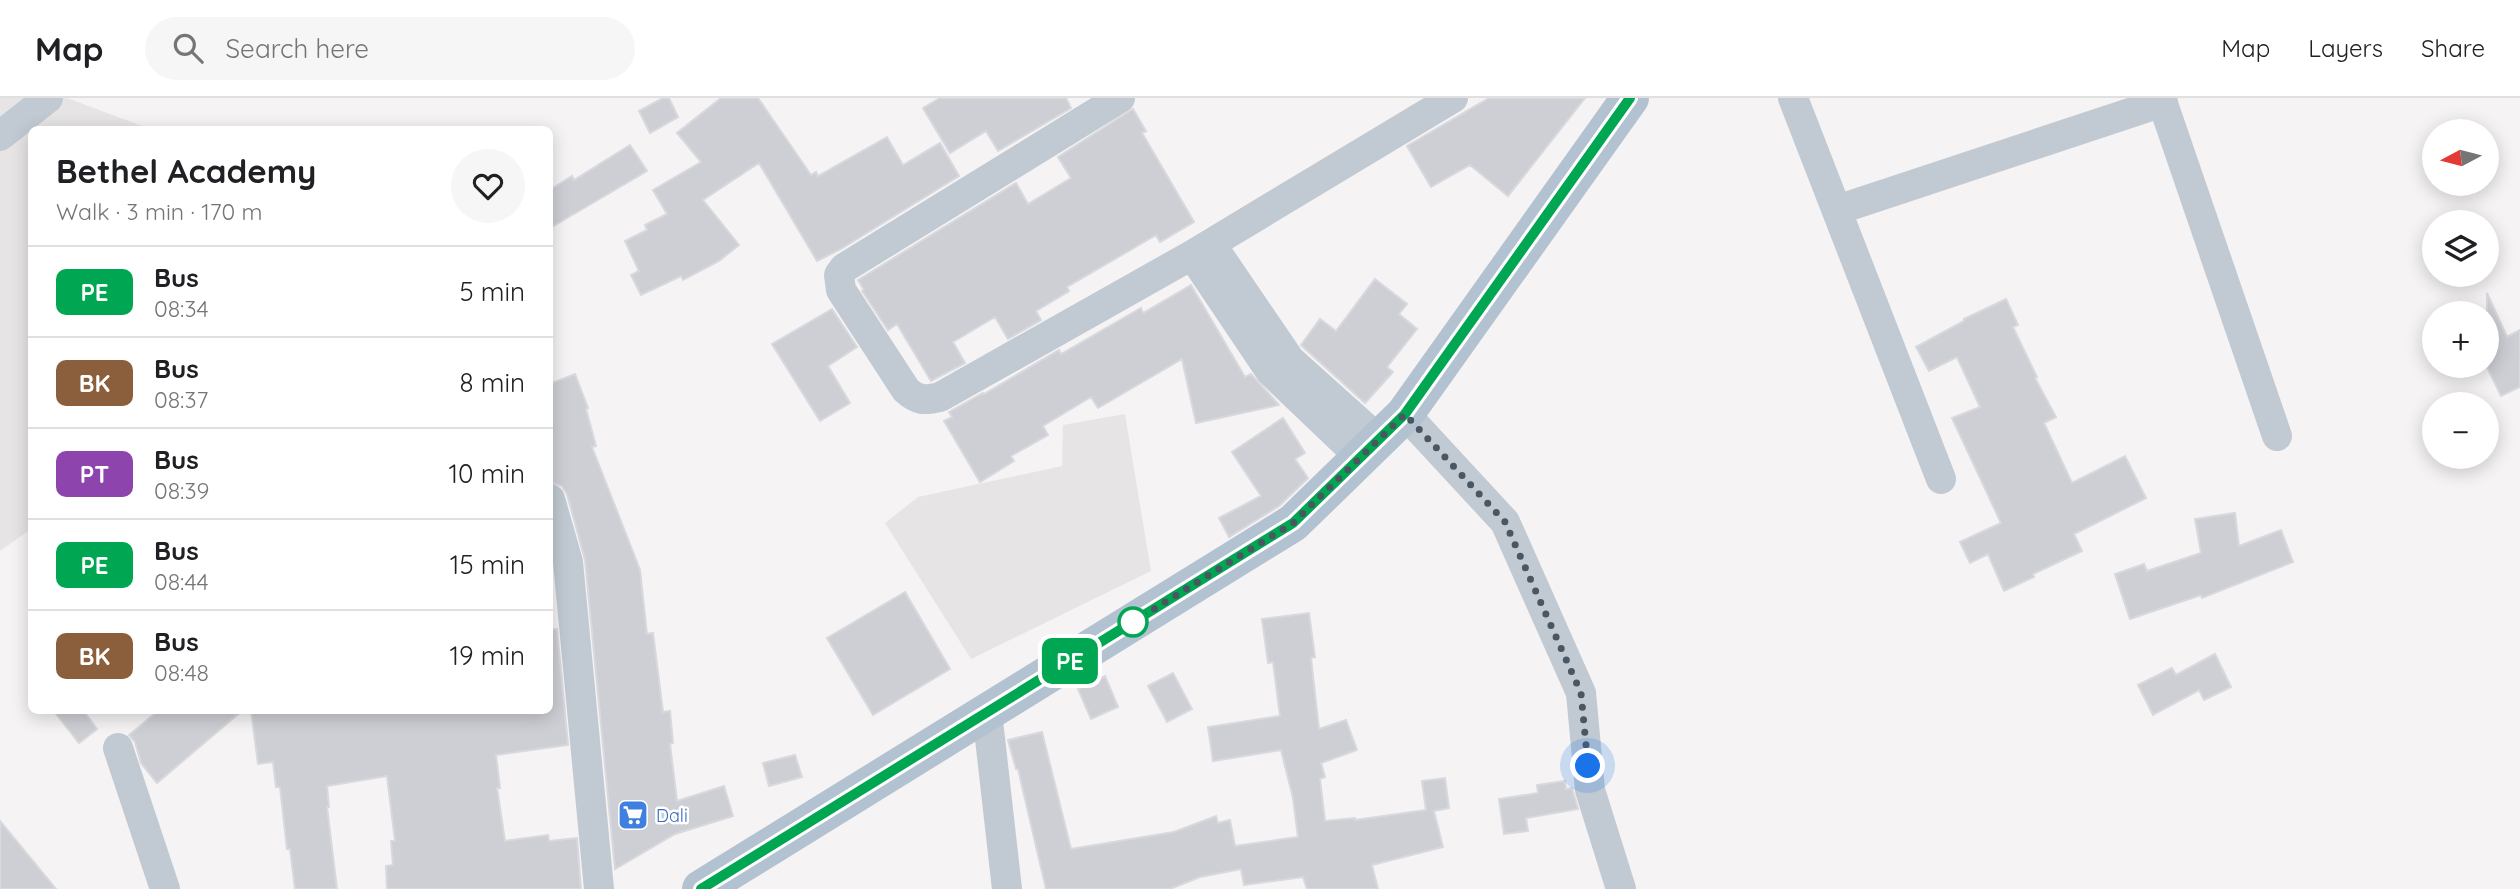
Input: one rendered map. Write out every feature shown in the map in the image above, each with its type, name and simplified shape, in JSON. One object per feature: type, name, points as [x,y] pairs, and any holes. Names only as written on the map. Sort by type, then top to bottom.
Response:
[{"type":"main road","points":[[722,883],[987,712],[1293,523],[1381,436],[1630,98]]},
{"type":"street","points":[[0,136],[48,98]]},
{"type":"street","points":[[1120,98],[844,268],[839,275],[841,290],[906,390],[915,399],[940,397],[1202,250],[1453,98]]},
{"type":"street","points":[[1793,98],[1941,479]]},
{"type":"street","points":[[1837,210],[2162,100],[2277,436]]},
{"type":"street","points":[[1202,250],[1280,365],[1505,522],[1581,693],[1590,790],[1621,889]]},
{"type":"street","points":[[553,510],[568,562],[599,889]]},
{"type":"street","points":[[987,712],[1007,889]]},
{"type":"street","points":[[118,748],[150,885]]},
{"type":"shaded area","points":[[0,98],[67,98],[142,126],[28,126],[28,531],[0,551]]},
{"type":"shaded area","points":[[1125,414],[1151,571],[971,659],[885,523],[918,497],[1062,466],[1063,425]]},
{"type":"building","points":[[663,98],[669,98],[678,117],[650,133],[639,111]]},
{"type":"building","points":[[721,98],[758,98],[811,175],[816,172],[818,176],[887,137],[903,165],[940,143],[959,176],[817,261],[759,163],[703,200],[739,245],[719,261],[683,280],[681,276],[641,295],[631,275],[639,271],[625,241],[647,230],[645,225],[667,214],[653,190],[701,162],[677,133]]},
{"type":"building","points":[[940,98],[1066,98],[1071,108],[998,151],[986,131],[950,153],[923,108]]},
{"type":"building","points":[[1489,98],[1585,98],[1508,196],[1470,165],[1431,187],[1407,146]]},
{"type":"building","points":[[1133,109],[1146,131],[1142,133],[1194,222],[1160,242],[1156,235],[1067,287],[1069,291],[1036,311],[1041,320],[1008,339],[995,317],[953,342],[965,363],[931,381],[897,324],[888,330],[862,291],[864,290],[858,280],[1016,183],[1028,204],[1071,178],[1058,157]]},
{"type":"building","points":[[630,145],[647,171],[553,226],[553,188],[572,176],[574,180]]},
{"type":"building","points":[[1375,279],[1407,304],[1399,314],[1417,329],[1387,367],[1393,372],[1365,403],[1301,345],[1320,319],[1336,331]]},
{"type":"building","points":[[1191,285],[1245,377],[1251,374],[1279,405],[1196,423],[1182,359],[1098,408],[1091,397],[1043,426],[1048,435],[1011,456],[1014,461],[980,482],[944,421],[952,417],[949,412],[1059,350],[1061,354],[1141,308],[1143,313]]},
{"type":"building","points":[[2006,299],[2018,325],[2013,327],[2037,377],[2035,378],[2056,417],[2044,423],[2072,483],[2125,456],[2146,498],[2074,534],[2082,551],[2004,591],[1988,554],[1970,563],[1960,542],[2001,523],[1952,418],[1980,407],[1957,357],[1929,371],[1916,347],[1964,319]]},
{"type":"building","points":[[832,309],[857,347],[828,366],[850,403],[820,421],[772,344]]},
{"type":"building","points":[[2499,319],[2507,337],[2520,330],[2520,387],[2501,396],[2492,378],[2499,378]]},
{"type":"building","points":[[575,374],[588,408],[586,409],[596,446],[592,447],[640,570],[647,634],[653,633],[663,712],[670,711],[673,743],[670,744],[677,801],[724,786],[733,816],[675,834],[615,869],[585,560],[567,494],[562,486],[553,483],[553,383]]},
{"type":"building","points":[[1283,418],[1305,453],[1295,459],[1308,478],[1279,506],[1229,537],[1219,518],[1261,496],[1232,452]]},
{"type":"building","points":[[2235,513],[2239,546],[2281,530],[2293,562],[2202,598],[2201,595],[2130,619],[2115,574],[2144,564],[2147,571],[2201,553],[2195,519]]},
{"type":"building","points":[[905,592],[950,669],[873,715],[827,638]]},
{"type":"building","points":[[1309,613],[1315,657],[1311,658],[1319,729],[1346,720],[1357,750],[1321,763],[1325,777],[1320,779],[1325,821],[1355,820],[1426,810],[1422,781],[1445,778],[1449,808],[1434,811],[1443,847],[1372,865],[1378,889],[1307,889],[1303,877],[1244,885],[1241,869],[1200,877],[1170,889],[1046,889],[1018,769],[1008,740],[1042,732],[1071,849],[1174,832],[1216,816],[1218,823],[1230,820],[1235,846],[1298,837],[1293,798],[1281,750],[1213,761],[1208,727],[1280,716],[1273,662],[1268,663],[1262,619]]},
{"type":"building","points":[[557,629],[568,745],[496,755],[500,788],[497,788],[505,841],[548,835],[549,841],[577,838],[581,889],[387,889],[386,866],[393,865],[391,841],[395,841],[387,776],[327,786],[337,889],[295,889],[280,787],[276,787],[273,762],[258,764],[252,714],[553,714],[553,630]]},
{"type":"building","points":[[2215,654],[2231,687],[2204,700],[2199,690],[2153,715],[2138,685],[2172,668],[2176,675]]},
{"type":"building","points":[[1173,673],[1192,709],[1167,722],[1148,686]]},
{"type":"building","points":[[1105,676],[1118,707],[1091,719],[1078,689]]},
{"type":"building","points":[[56,714],[86,714],[97,729],[79,743]]},
{"type":"building","points":[[154,714],[238,714],[157,783],[141,763],[135,742],[129,735]]},
{"type":"building","points":[[795,755],[802,777],[769,786],[763,763]]},
{"type":"building","points":[[1565,781],[1566,789],[1572,788],[1578,809],[1526,818],[1528,831],[1504,834],[1499,799],[1538,793],[1537,785]]},
{"type":"building","points":[[0,821],[56,889],[0,889]]},
{"type":"bus line","name":"PE","points":[[701,889],[1293,523],[1405,414],[1630,98]]},
{"type":"place","name":"Dali","points":[[633,815]]},
{"type":"route","points":[[1133,622],[1293,523],[1405,414],[1505,522],[1581,693],[1588,766]]}]
